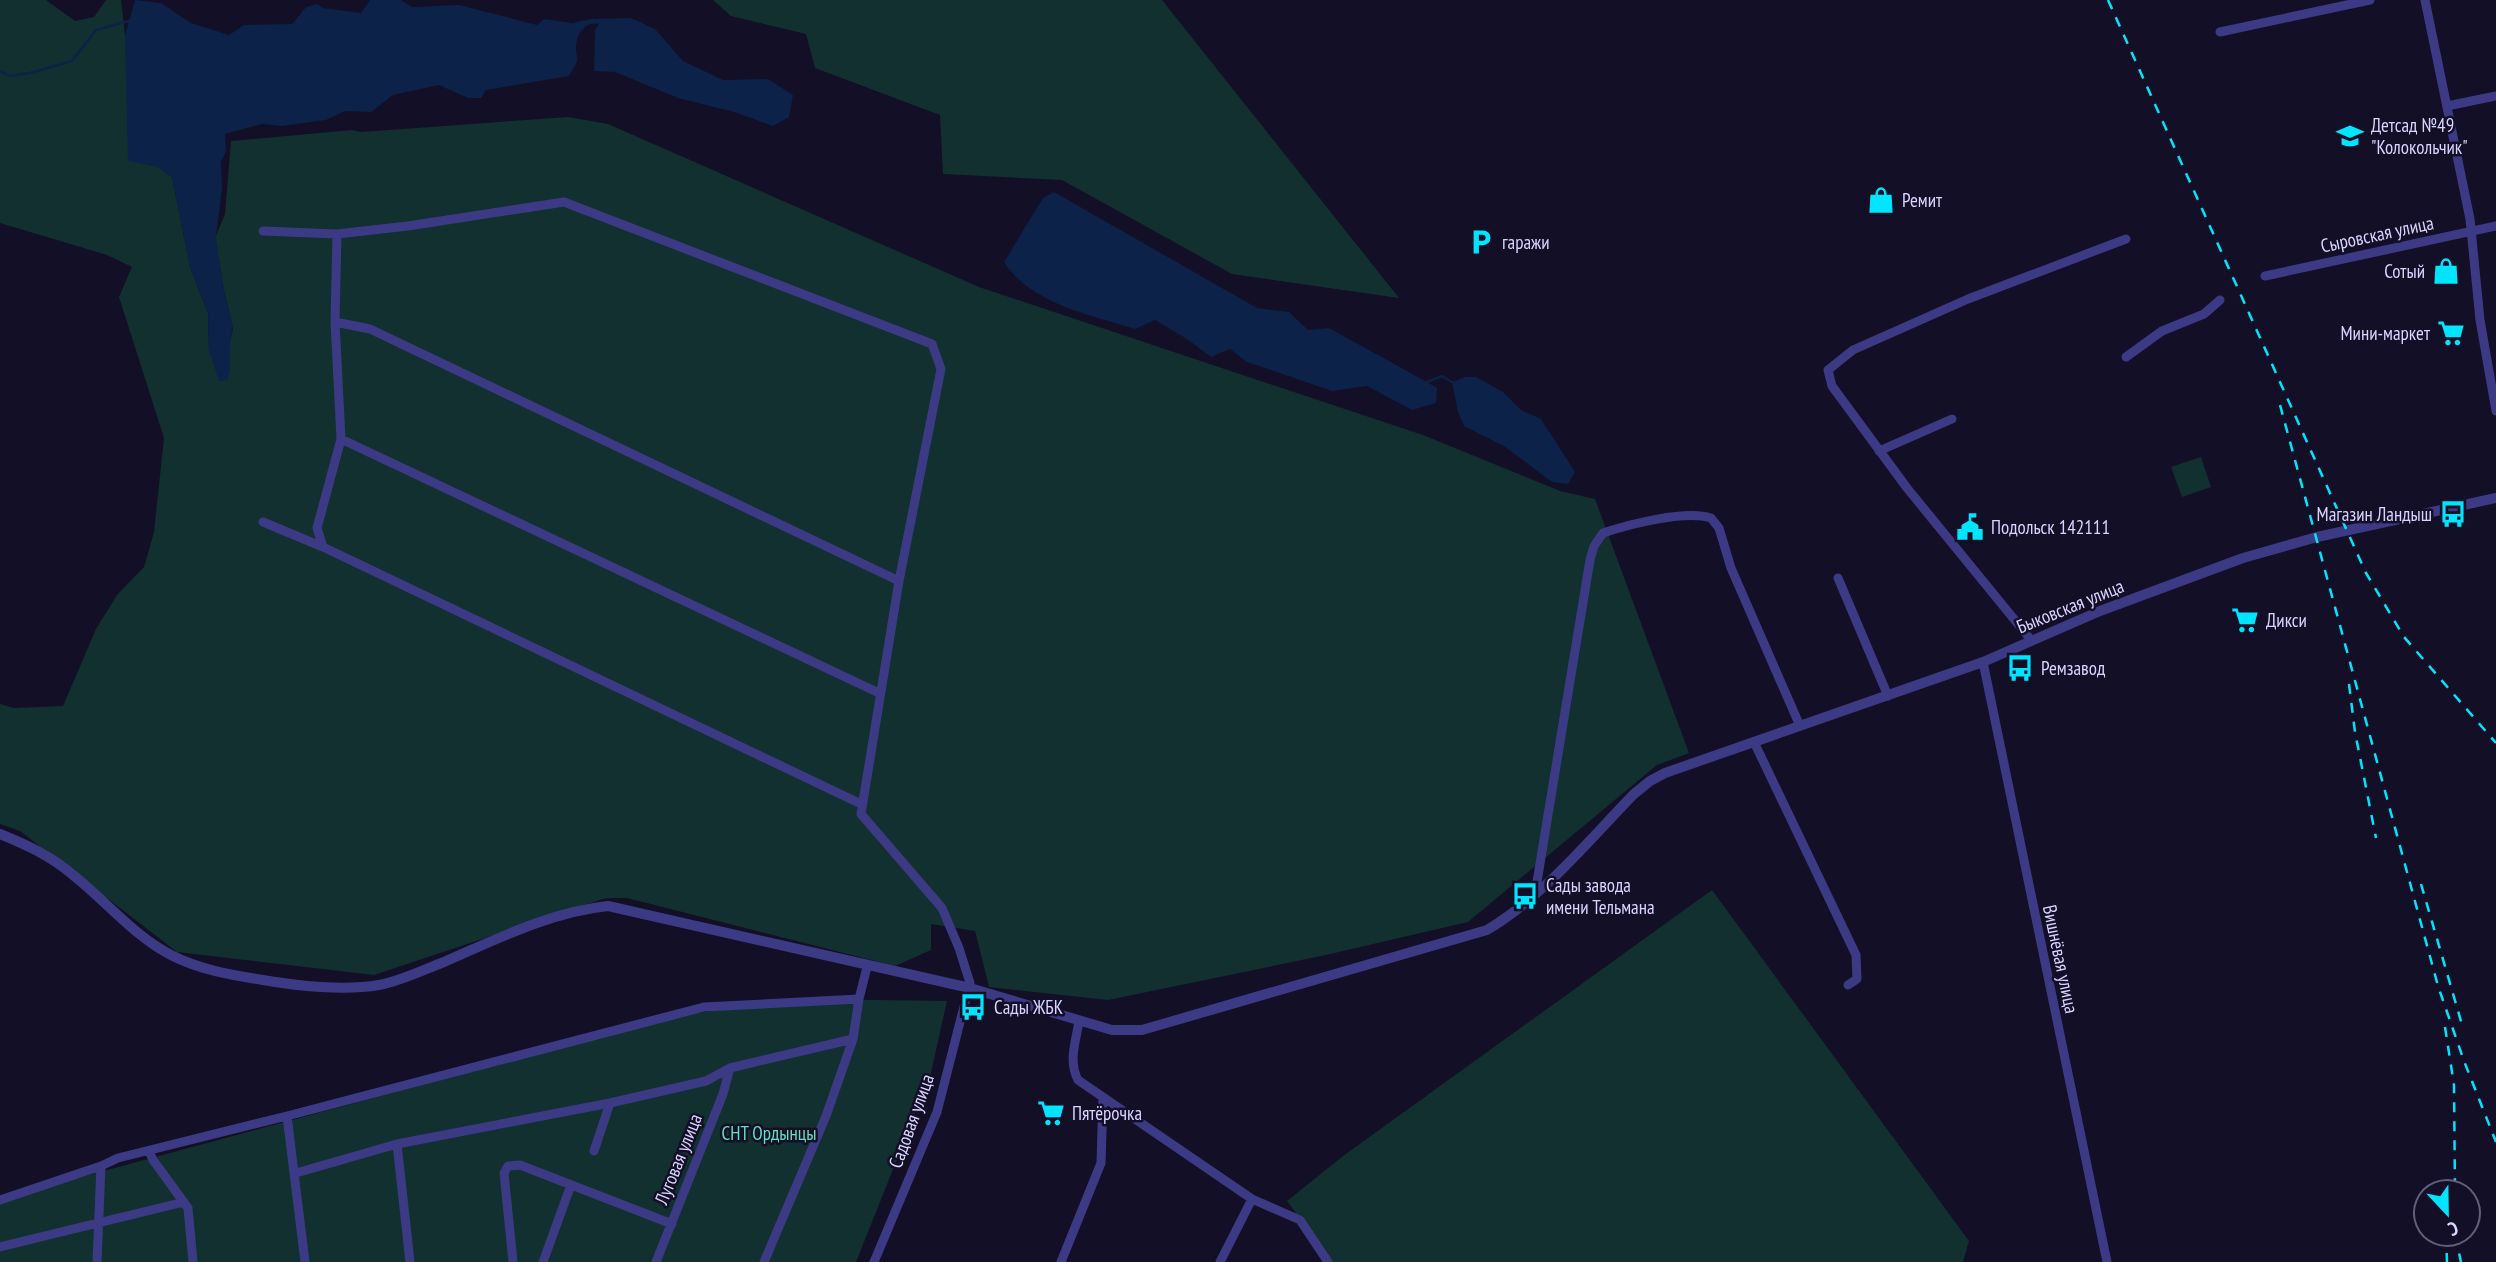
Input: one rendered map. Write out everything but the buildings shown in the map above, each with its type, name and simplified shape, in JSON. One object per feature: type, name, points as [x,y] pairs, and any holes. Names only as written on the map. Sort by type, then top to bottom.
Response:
[{"type":"street","points":[[2220,32],[2370,0]]},
{"type":"street","points":[[2425,0],[2472,231],[2484,348],[2496,411]]},
{"type":"street","points":[[2447,106],[2496,96]]},
{"type":"street","points":[[263,231],[337,234],[564,202],[932,344],[941,369],[899,581],[861,814],[942,908],[960,948],[970,988]]},
{"type":"street","name":"Сыровская улица","points":[[2265,276],[2496,226]]},
{"type":"street","points":[[323,547],[317,528],[341,439],[335,321],[337,234]]},
{"type":"street","points":[[2032,639],[1879,451],[1832,386],[1828,370],[1853,350],[1968,299],[2126,239]]},
{"type":"street","points":[[2126,357],[2162,331],[2204,314],[2220,300]]},
{"type":"street","points":[[335,321],[370,329],[899,581]]},
{"type":"street","points":[[2484,348],[2496,346]]},
{"type":"street","points":[[1879,451],[1952,419]]},
{"type":"street","points":[[341,439],[879,693]]},
{"type":"street","name":"Быковская улица","points":[[0,834],[44,853],[73,874],[150,942],[171,955],[195,966],[275,982],[340,987],[378,985],[409,976],[561,914],[608,906],[867,967],[970,988],[1112,1030],[1142,1030],[1487,930],[1508,918],[1634,794],[1665,773],[1983,662],[2100,611],[2243,558],[2326,535],[2496,498]]},
{"type":"street","points":[[1535,894],[1590,560],[1594,546],[1603,533],[1695,514],[1711,518],[1718,528],[1731,568],[1800,726]]},
{"type":"street","points":[[263,522],[323,547],[861,804]]},
{"type":"street","points":[[1838,578],[1888,696]]},
{"type":"street","name":"Вишнёвая улица","points":[[1983,662],[2107,1262]]},
{"type":"street","points":[[1754,742],[1856,955],[1857,979],[1849,985]]},
{"type":"street","points":[[764,1262],[826,1116],[853,1039],[867,967]]},
{"type":"street","name":"Садовая улица","points":[[874,1262],[937,1112],[970,988]]},
{"type":"street","points":[[0,1200],[118,1158],[704,1007],[859,999]]},
{"type":"street","points":[[1079,1021],[1073,1069],[1078,1080],[1252,1199],[1300,1220],[1328,1262]]},
{"type":"street","points":[[296,1173],[397,1144],[610,1103],[706,1081],[730,1068],[853,1039]]},
{"type":"street","name":"Луговая улица","points":[[656,1262],[723,1094],[730,1068]]},
{"type":"street","points":[[1061,1262],[1101,1163],[1103,1097]]},
{"type":"street","points":[[594,1151],[610,1103]]},
{"type":"street","points":[[287,1116],[305,1262]]},
{"type":"street","points":[[397,1144],[410,1262]]},
{"type":"street","points":[[149,1152],[188,1208],[193,1262]]},
{"type":"street","points":[[513,1262],[504,1173],[508,1166],[520,1165],[671,1224]]},
{"type":"street","points":[[97,1262],[101,1166]]},
{"type":"street","points":[[543,1262],[571,1185]]},
{"type":"street","points":[[1220,1262],[1252,1199]]},
{"type":"street","points":[[0,1247],[184,1202]]},
{"type":"green space","points":[[0,0],[46,0],[75,21],[94,17],[106,0],[121,0],[125,35],[158,167],[172,177],[190,267],[208,313],[209,350],[230,371],[233,328],[215,238],[225,214],[231,141],[352,130],[361,132],[568,117],[608,124],[979,287],[1423,435],[1560,491],[1595,499],[1689,753],[1657,765],[1468,922],[1326,955],[1108,1000],[989,987],[975,931],[931,924],[931,950],[895,966],[627,898],[606,898],[374,975],[177,952],[20,831],[0,824],[0,704],[14,708],[63,706],[96,629],[117,595],[144,567],[154,532],[164,438],[119,297],[132,267],[107,255],[0,223]]},
{"type":"green space","points":[[713,0],[1162,0],[1399,298],[1232,274],[1062,180],[943,174],[940,115],[815,68],[806,34],[731,16]]},
{"type":"green space","points":[[2201,457],[2211,487],[2182,497],[2171,467]]},
{"type":"green space","points":[[1712,890],[1969,1241],[1963,1262],[1332,1262],[1287,1201],[1343,1156]]},
{"type":"green space","name":"СНТ Ордынцы","points":[[806,999],[947,1001],[930,1077],[856,1262],[0,1262],[0,1199],[681,1015]]},
{"type":"water","points":[[135,0],[161,3],[191,23],[229,35],[244,25],[292,24],[306,7],[317,4],[323,8],[361,13],[370,0],[401,0],[412,7],[459,5],[537,25],[544,19],[572,23],[591,19],[631,18],[655,29],[683,61],[723,80],[768,79],[793,95],[789,117],[773,126],[734,112],[678,98],[615,72],[594,71],[595,30],[599,24],[594,24],[585,27],[579,34],[576,44],[577,61],[569,76],[486,90],[481,98],[468,98],[439,85],[393,95],[371,112],[345,111],[326,120],[282,126],[262,124],[225,134],[226,151],[221,162],[222,188],[216,238],[233,327],[230,371],[227,380],[219,381],[209,350],[208,313],[190,267],[172,177],[158,167],[128,161],[125,35]]},
{"type":"water","points":[[1054,192],[1257,308],[1289,312],[1308,330],[1329,328],[1427,382],[1437,388],[1436,403],[1412,410],[1367,386],[1332,391],[1247,362],[1230,349],[1211,357],[1155,320],[1135,329],[1081,313],[1045,298],[1016,276],[1004,262],[1043,198]]},
{"type":"water","points":[[1465,377],[1476,377],[1503,392],[1521,410],[1541,419],[1575,472],[1568,484],[1552,482],[1504,446],[1464,426],[1458,412],[1452,382]]},
{"type":"waterway","points":[[0,71],[10,76],[72,61],[96,30],[129,21]]},
{"type":"waterway","points":[[1427,382],[1442,376],[1452,382]]},
{"type":"railway","points":[[2108,0],[2366,573],[2404,637],[2496,743]]},
{"type":"railway","points":[[2280,405],[2438,986],[2496,1142]]},
{"type":"railway","points":[[2349,684],[2355,732],[2376,838]]},
{"type":"railway","points":[[2421,884],[2463,1028]]},
{"type":"railway","points":[[2445,1027],[2454,1085],[2455,1178]]},
{"type":"railway","points":[[2446,1248],[2447,1262]]},
{"type":"railway","points":[[2458,1248],[2461,1262]]},
{"type":"place","name":"Детсад №49 \"Колокольчик\"","points":[[2350,136]]},
{"type":"place","name":"Ремит","points":[[1881,200]]},
{"type":"place","name":"гаражи","points":[[1481,242]]},
{"type":"place","name":"Сотый","points":[[2446,271]]},
{"type":"place","name":"Мини-маркет","points":[[2451,333]]},
{"type":"place","name":"Магазин Ландыш","points":[[2453,514]]},
{"type":"place","name":"Подольск 142111","points":[[1970,527]]},
{"type":"place","name":"Дикси","points":[[2245,620]]},
{"type":"place","name":"Ремзавод","points":[[2020,668]]},
{"type":"place","name":"Сады завода имени Тельмана","points":[[1525,896]]},
{"type":"place","name":"Сады ЖБК","points":[[973,1007]]},
{"type":"place","name":"Пятёрочка","points":[[1051,1113]]}]
